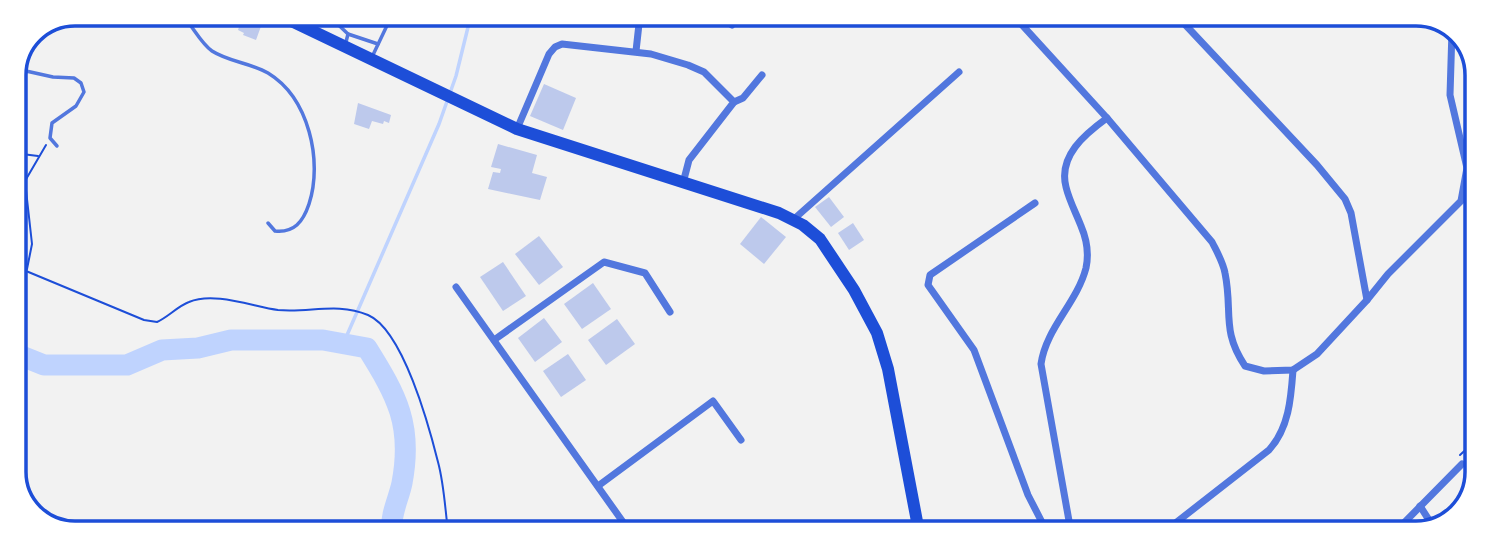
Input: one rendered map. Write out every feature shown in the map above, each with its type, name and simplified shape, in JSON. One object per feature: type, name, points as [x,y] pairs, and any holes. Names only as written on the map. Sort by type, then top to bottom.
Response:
[{"type":"main road","points":[[309,26],[347,40],[371,59],[512,127],[794,219],[820,239],[854,290],[880,342],[894,394],[917,521]]},
{"type":"street","points":[[636,51],[640,26]]},
{"type":"street","points":[[1023,26],[1107,118],[1212,242],[1226,275],[1230,336],[1235,351],[1245,366],[1264,371],[1293,370],[1317,354],[1388,274],[1461,201],[1465,188]]},
{"type":"street","points":[[1186,26],[1308,155],[1345,199],[1351,213],[1367,300]]},
{"type":"street","points":[[1452,43],[1450,95],[1465,159]]},
{"type":"street","points":[[512,127],[549,54],[555,47],[568,44],[636,51],[699,69],[734,102]]},
{"type":"street","points":[[794,219],[959,72]]},
{"type":"street","points":[[684,183],[689,160],[734,102],[743,98],[762,75]]},
{"type":"street","points":[[1069,521],[1041,364],[1046,341],[1074,295],[1086,265],[1086,238],[1068,193],[1065,170],[1077,143],[1107,118]]},
{"type":"street","points":[[1035,203],[930,275],[928,285],[974,350],[1007,442],[1041,521]]},
{"type":"street","points":[[494,340],[604,262],[645,273],[670,312]]},
{"type":"street","points":[[456,287],[622,521]]},
{"type":"street","points":[[1178,521],[1269,450],[1279,439],[1284,426],[1293,370]]},
{"type":"street","points":[[598,486],[713,401],[741,440]]},
{"type":"street","points":[[1406,521],[1462,464]]},
{"type":"street","points":[[1420,506],[1428,519]]},
{"type":"lane","points":[[191,26],[210,50],[267,72],[286,88],[302,114],[313,147],[315,173],[312,196],[305,217],[296,227],[285,232],[275,231],[268,223]]},
{"type":"lane","points":[[336,26],[347,40],[378,44]]},
{"type":"lane","points":[[371,59],[387,26]]},
{"type":"lane","points":[[26,71],[74,78],[81,83],[84,92],[76,106],[52,122],[50,138],[57,146]]},
{"type":"path","points":[[26,179],[50,138]]},
{"type":"path","points":[[26,154],[39,156]]},
{"type":"path","points":[[26,190],[32,244],[27,270],[144,320],[158,322],[189,301],[217,299],[292,311],[335,307],[369,315],[389,333],[401,352],[410,375],[439,463],[447,521]]},
{"type":"path","points":[[1462,464],[1460,454],[1465,450]]},
{"type":"building","points":[[236,26],[261,26],[256,40],[243,35],[244,33],[238,30]]},
{"type":"building","points":[[544,84],[576,98],[563,130],[530,116]]},
{"type":"building","points":[[358,103],[391,115],[389,123],[372,121],[369,129],[354,124]]},
{"type":"building","points":[[498,144],[537,155],[532,173],[547,177],[540,200],[488,189],[493,172],[500,173],[501,169],[491,167]]},
{"type":"building","points":[[829,197],[844,217],[831,227],[815,207]]},
{"type":"building","points":[[761,217],[786,237],[764,264],[740,244]]},
{"type":"building","points":[[853,223],[864,240],[849,250],[838,233]]},
{"type":"building","points":[[539,236],[563,267],[539,285],[515,254]]},
{"type":"building","points":[[503,262],[526,296],[503,311],[480,277]]},
{"type":"building","points":[[593,283],[611,309],[582,329],[564,304]]},
{"type":"building","points":[[544,318],[562,342],[535,362],[518,338]]},
{"type":"building","points":[[617,319],[635,344],[606,365],[588,340]]},
{"type":"building","points":[[568,354],[586,380],[561,397],[543,371]]},
{"type":"waterway","points":[[344,342],[439,124],[456,76],[468,26]]},
{"type":"waterway","points":[[26,358],[44,365],[127,365],[162,350],[198,348],[231,340],[323,340],[367,348],[387,381],[404,427],[405,463],[392,521]]}]
